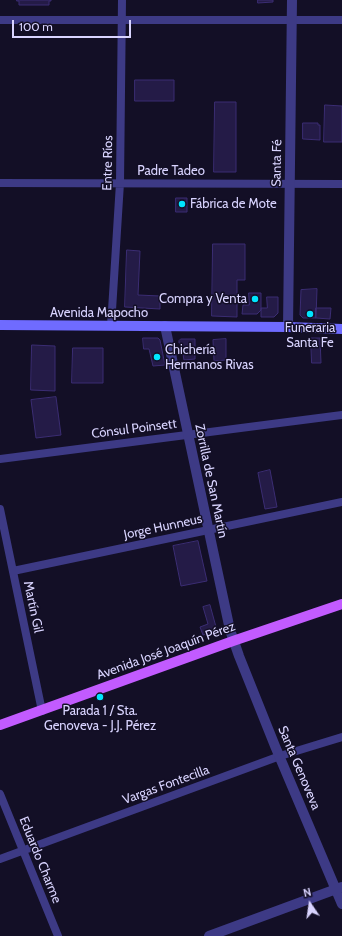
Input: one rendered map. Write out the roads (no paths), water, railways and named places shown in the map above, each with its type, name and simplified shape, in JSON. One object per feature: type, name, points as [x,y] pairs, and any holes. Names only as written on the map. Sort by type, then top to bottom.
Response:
[{"type":"main road","name":"Avenida Mapocho","points":[[0,326],[288,327],[342,329]]},
{"type":"main road","name":"Avenida José Joaquín Pérez","points":[[0,725],[233,641],[342,604]]},
{"type":"street","name":"Entre Ríos","points":[[111,326],[120,183],[122,0]]},
{"type":"street","name":"Santa Fé","points":[[288,327],[292,0]]},
{"type":"street","points":[[0,20],[342,20]]},
{"type":"street","name":"Padre Tadeo","points":[[0,183],[342,184]]},
{"type":"street","name":"Zorrilla de San Martín","points":[[165,326],[233,641]]},
{"type":"street","name":"Cónsul Poinsett","points":[[0,459],[342,415]]},
{"type":"street","name":"Jorge Hunneus","points":[[13,571],[342,502]]},
{"type":"street","name":"Martín Gil","points":[[0,508],[42,710]]},
{"type":"street","name":"Santa Genoveva","points":[[233,641],[280,756],[339,888],[342,904]]},
{"type":"street","name":"Vargas Fontecilla","points":[[0,859],[280,756],[342,737]]},
{"type":"street","name":"Eduardo Charme","points":[[0,794],[58,936]]},
{"type":"street","points":[[209,936],[339,888]]},
{"type":"place","name":"Fábrica de Mote","points":[[182,204]]},
{"type":"place","name":"Compra y Venta","points":[[255,299]]},
{"type":"place","name":"Funeraria Santa Fe","points":[[310,314]]},
{"type":"place","name":"Chichería Hermanos Rivas","points":[[157,357]]},
{"type":"place","name":"Parada 1 / Sta. Genoveva - J.J. Pérez","points":[[100,697]]}]
